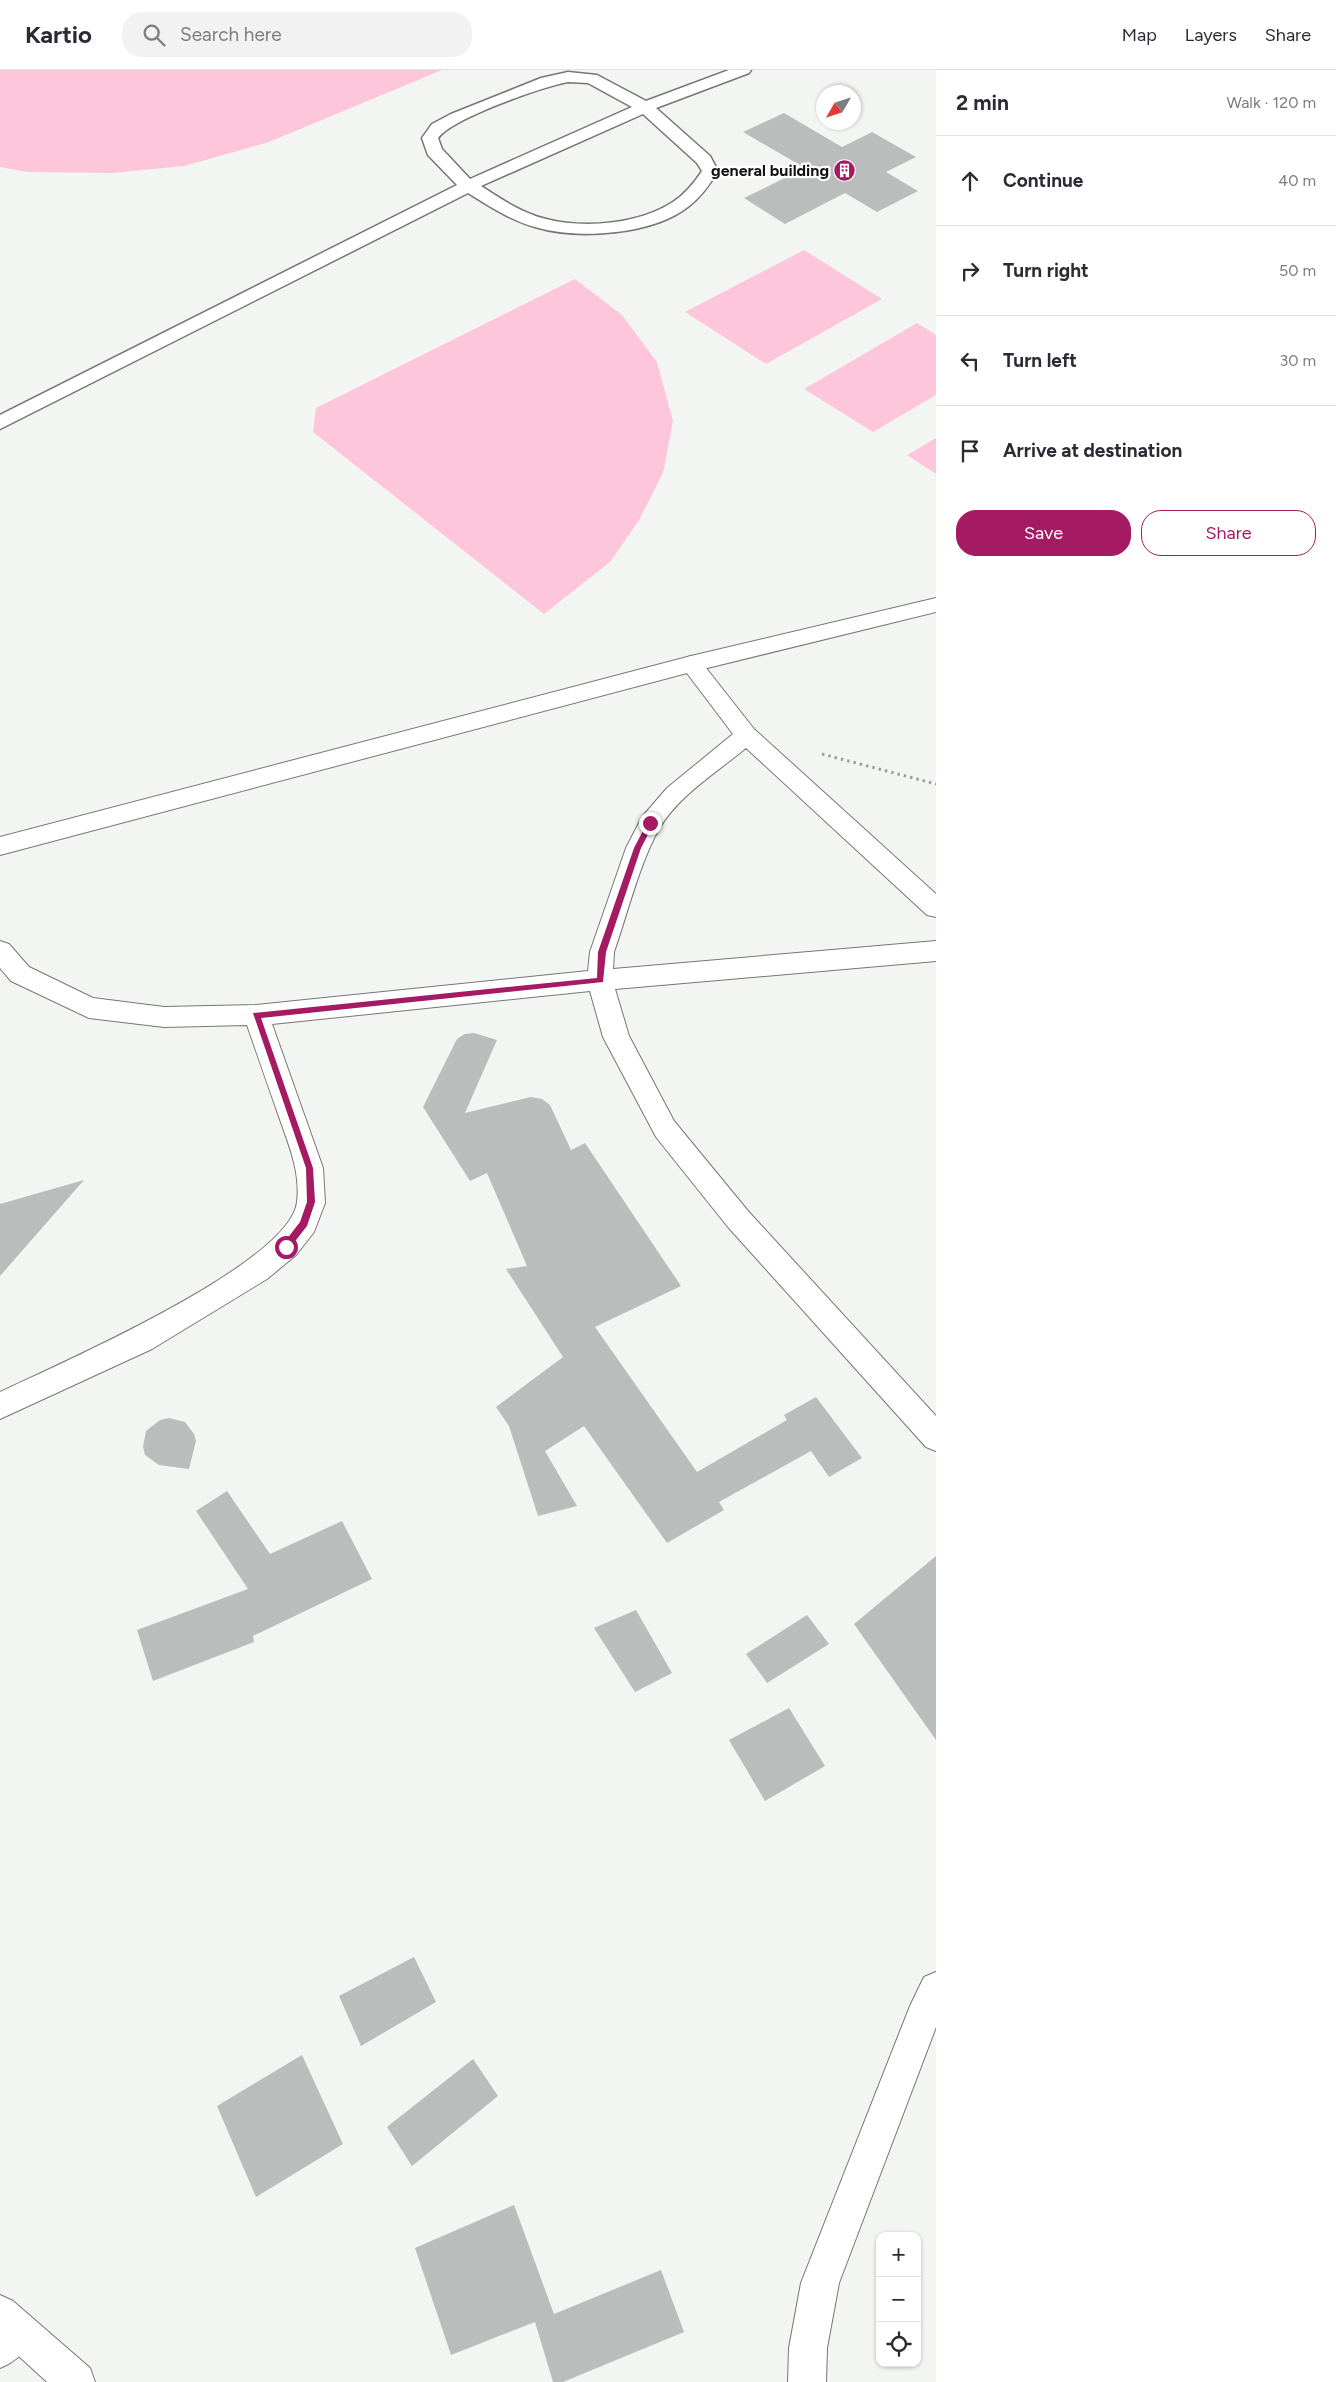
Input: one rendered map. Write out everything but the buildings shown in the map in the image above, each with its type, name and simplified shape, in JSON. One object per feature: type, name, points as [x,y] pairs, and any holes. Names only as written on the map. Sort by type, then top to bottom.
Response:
[{"type":"street","points":[[0,846],[691,664],[936,605]]},
{"type":"street","points":[[691,664],[746,735],[936,908]]},
{"type":"street","points":[[746,735],[675,794],[650,823],[638,848],[602,952],[600,980],[616,1038],[665,1129],[738,1219],[936,1437]]},
{"type":"street","points":[[0,951],[20,974],[88,1008],[164,1017],[256,1015],[600,980],[936,951]]},
{"type":"street","points":[[0,1406],[142,1340],[257,1270],[286,1247],[304,1224],[311,1202],[310,1168],[256,1015]]},
{"type":"street","points":[[807,2382],[808,2348],[820,2282],[922,2018],[936,1989]]},
{"type":"street","points":[[6,2331],[76,2382]]},
{"type":"lane","points":[[0,423],[468,186],[645,107],[744,70]]},
{"type":"lane","points":[[568,77],[591,78],[645,107],[704,160],[710,171],[696,191],[674,209],[645,222],[610,228],[568,228],[526,218],[468,186],[434,151],[430,138],[438,127],[456,116],[547,81],[568,77]]},
{"type":"path","points":[[812,752],[936,784]]},
{"type":"shaded area","points":[[0,70],[442,70],[269,142],[184,166],[113,173],[27,172],[0,167]]},
{"type":"shaded area","points":[[804,250],[882,299],[766,364],[685,312]]},
{"type":"shaded area","points":[[575,279],[622,315],[657,362],[673,421],[663,473],[639,520],[610,562],[544,614],[313,432],[316,408]]},
{"type":"shaded area","points":[[917,323],[936,335],[936,395],[873,432],[804,389]]},
{"type":"shaded area","points":[[936,438],[936,474],[907,455]]},
{"type":"place","name":"general building","points":[[845,170]]},
{"type":"route","points":[[286,1247],[304,1224],[311,1202],[310,1168],[256,1015],[600,980],[602,952],[638,848],[650,823]]}]
